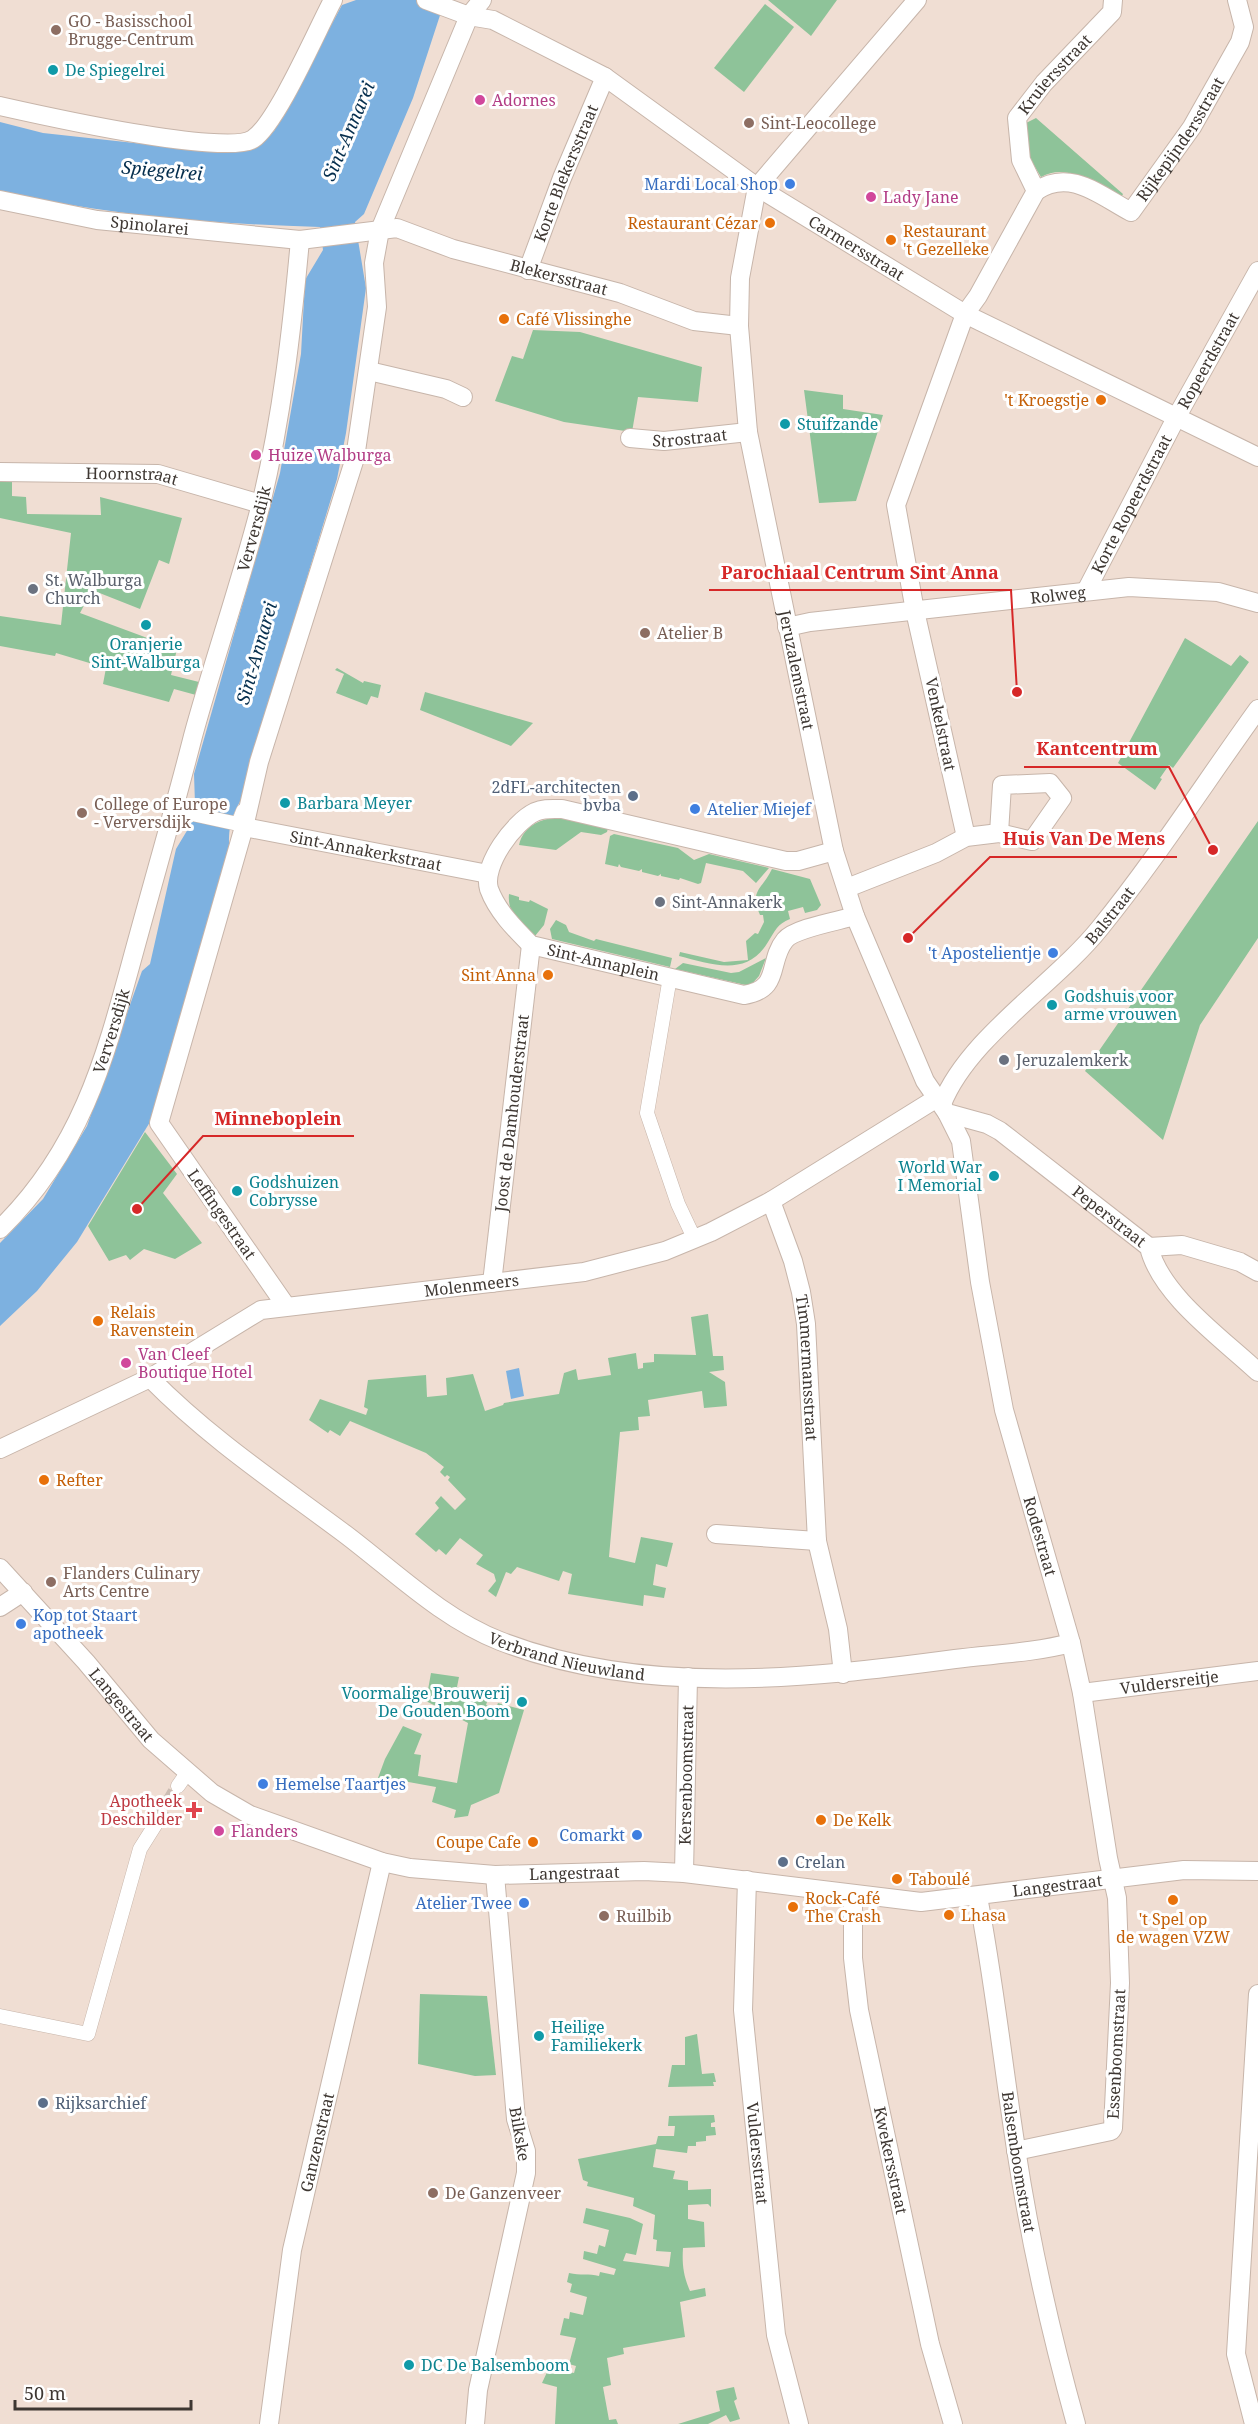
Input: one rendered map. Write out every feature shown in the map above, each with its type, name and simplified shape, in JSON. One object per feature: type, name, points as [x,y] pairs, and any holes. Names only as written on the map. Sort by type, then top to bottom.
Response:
[{"type":"street","points":[[0,106],[96,127],[221,145],[252,140],[265,127],[282,98],[333,0]]},
{"type":"street","points":[[238,825],[254,786],[355,458],[377,307],[374,262],[380,230],[469,16],[482,0]]},
{"type":"street","points":[[757,187],[917,0]]},
{"type":"street","name":"Kruiersstraat","points":[[1036,191],[1021,160],[1017,118],[1044,83],[1112,12],[1113,0]]},
{"type":"street","name":"Rijkepijndersstraat","points":[[1036,191],[1048,183],[1059,180],[1074,183],[1131,212],[1192,127],[1240,42],[1244,27],[1237,0]]},
{"type":"street","name":"Carmersstraat","points":[[435,3],[469,16],[493,20],[605,77],[757,187],[965,314],[1258,457]]},
{"type":"street","name":"Korte Blekersstraat","points":[[528,270],[562,178],[605,77]]},
{"type":"street","name":"Jeruzalemstraat","points":[[757,187],[740,278],[739,326],[748,432],[787,627],[834,851],[855,916],[898,1024],[925,1081],[942,1105]]},
{"type":"street","points":[[965,314],[978,296],[1036,191]]},
{"type":"street","name":"Spinolarei","points":[[0,200],[97,220],[300,240],[358,232]]},
{"type":"street","name":"Blekersstraat","points":[[358,232],[397,228],[453,249],[620,293],[694,321],[739,326]]},
{"type":"street","name":"Verversdijk","points":[[0,1228],[25,1204],[54,1166],[81,1119],[124,998],[205,691],[261,504],[289,359],[300,240]]},
{"type":"street","name":"Ropeerdstraat","points":[[1176,418],[1258,271]]},
{"type":"street","name":"Venkelstraat","points":[[965,314],[896,505],[915,611],[966,837]]},
{"type":"street","points":[[369,371],[446,389],[463,396]]},
{"type":"street","name":"Korte Ropeerdstraat","points":[[1086,591],[1176,418]]},
{"type":"street","name":"Strostraat","points":[[630,438],[664,441],[748,432]]},
{"type":"street","name":"Hoornstraat","points":[[0,472],[158,474],[261,504]]},
{"type":"street","name":"Rolweg","points":[[787,627],[810,622],[1129,587],[1218,592],[1258,603]]},
{"type":"street","name":"Balstraat","points":[[942,1105],[951,1080],[1012,1015],[1100,929],[1258,709]]},
{"type":"street","points":[[488,874],[493,856],[523,821],[533,813],[546,808],[562,809],[786,861],[834,851]]},
{"type":"street","name":"Sint-Annakerkstraat","points":[[174,810],[238,825],[488,874]]},
{"type":"street","name":"Leffingestraat","points":[[238,825],[159,1123],[286,1305]]},
{"type":"street","points":[[847,888],[936,852],[966,837],[999,833]]},
{"type":"street","name":"Sint-Annaplein","points":[[488,874],[489,887],[498,906],[511,925],[531,945],[744,995],[758,993],[769,982],[785,940],[795,933],[855,916]]},
{"type":"street","name":"Joost de Damhouderstraat","points":[[492,1283],[531,945]]},
{"type":"street","points":[[670,977],[647,1113],[678,1204],[694,1238]]},
{"type":"street","name":"Peperstraat","points":[[942,1105],[987,1124],[1022,1148],[1149,1247],[1152,1260],[1162,1278],[1188,1307],[1258,1372]]},
{"type":"street","name":"Rodestraat","points":[[942,1105],[961,1141],[980,1282],[1004,1410],[1071,1644],[1082,1693],[1113,1880]]},
{"type":"street","name":"Molenmeers","points":[[0,1449],[150,1378],[261,1310],[286,1305],[584,1272],[666,1251],[771,1201],[942,1105]]},
{"type":"street","name":"Timmermansstraat","points":[[771,1201],[801,1292],[806,1324],[818,1541],[838,1629],[843,1674]]},
{"type":"street","points":[[1149,1247],[1182,1245],[1240,1262],[1258,1272]]},
{"type":"street","name":"Verbrand Nieuwland","points":[[150,1378],[218,1442],[258,1468],[468,1626],[545,1657],[622,1671],[688,1677],[754,1678],[843,1674],[981,1656],[1005,1655],[1071,1644]]},
{"type":"street","points":[[716,1534],[818,1541]]},
{"type":"street","name":"Langestraat","points":[[0,1568],[151,1740],[183,1780],[212,1793],[250,1815],[382,1862],[410,1868],[495,1875],[644,1871],[684,1873],[921,1902],[978,1897],[1184,1870],[1258,1871]]},
{"type":"street","points":[[0,1607],[23,1592]]},
{"type":"street","name":"Vuldersreitje","points":[[1082,1693],[1258,1671]]},
{"type":"street","name":"Kersenboomstraat","points":[[684,1873],[688,1677]]},
{"type":"street","points":[[0,2016],[88,2034],[140,1849],[157,1822]]},
{"type":"street","name":"Ganzenstraat","points":[[269,2424],[292,2250],[382,1862]]},
{"type":"street","name":"Bilkske","points":[[475,2424],[478,2390],[526,2173],[526,2151],[516,2119],[495,1875]]},
{"type":"street","name":"Vuldersstraat","points":[[747,1880],[743,2010],[776,2335],[799,2424]]},
{"type":"street","name":"Essenboomstraat","points":[[1016,2151],[1111,2131],[1113,2128],[1120,1983],[1117,1898],[1113,1880]]},
{"type":"street","name":"Kwekersstraat","points":[[853,1894],[853,1958],[860,2010],[930,2344],[953,2424]]},
{"type":"street","name":"Balsemboomstraat","points":[[978,1897],[990,1959],[1016,2151],[1040,2274],[1076,2424]]},
{"type":"street","points":[[1254,2424],[1236,2354],[1258,1994]]},
{"type":"green space","points":[[768,0],[837,0],[811,36]]},
{"type":"green space","points":[[765,4],[794,27],[744,92],[714,68]]},
{"type":"green space","points":[[1036,118],[1123,194],[1122,196],[1072,174],[1051,173],[1041,177],[1026,152],[1026,123]]},
{"type":"green space","points":[[533,330],[580,332],[702,367],[698,402],[638,397],[632,432],[564,422],[495,401],[512,356],[523,359]]},
{"type":"green space","points":[[804,390],[843,395],[843,409],[883,415],[856,501],[819,503]]},
{"type":"green space","points":[[0,477],[12,477],[12,496],[26,497],[27,514],[101,515],[100,497],[182,518],[169,564],[159,560],[140,609],[92,590],[80,613],[177,649],[171,675],[199,682],[196,695],[174,689],[169,702],[103,684],[106,668],[56,653],[55,656],[0,646],[0,616],[61,625],[71,533],[0,518]]},
{"type":"green space","points":[[1185,638],[1231,666],[1240,655],[1249,662],[1173,768],[1169,765],[1155,790],[1118,763]]},
{"type":"green space","points":[[337,668],[363,683],[364,681],[381,685],[378,698],[371,696],[367,705],[336,693],[344,674],[335,670]]},
{"type":"green space","points":[[425,692],[533,723],[511,746],[420,710]]},
{"type":"green space","points":[[562,817],[608,828],[607,832],[601,835],[581,832],[556,850],[519,845],[530,827],[541,821]]},
{"type":"green space","points":[[1258,821],[1258,938],[1200,1025],[1163,1140],[1085,1071]]},
{"type":"green space","points":[[614,834],[678,848],[694,860],[709,854],[769,868],[756,883],[743,871],[706,863],[701,883],[698,884],[680,878],[679,880],[661,876],[661,874],[658,876],[642,872],[642,869],[639,871],[621,867],[619,864],[618,867],[605,864],[610,836]]},
{"type":"green space","points":[[772,869],[810,879],[821,905],[817,910],[805,913],[803,907],[788,911],[790,919],[777,928],[759,953],[750,960],[739,964],[716,965],[679,956],[680,952],[724,962],[748,960],[746,941],[755,933],[758,934],[764,922],[763,915],[760,915],[757,907],[756,895]]},
{"type":"green space","points":[[509,894],[519,897],[519,900],[529,902],[530,900],[548,909],[544,925],[535,936],[524,929],[512,913]]},
{"type":"green space","points":[[556,920],[566,925],[569,932],[594,941],[596,939],[672,958],[670,967],[552,939],[550,929]]},
{"type":"green space","points":[[766,958],[759,976],[750,986],[675,969],[683,963],[731,973],[739,972]]},
{"type":"green space","points":[[145,1132],[177,1174],[163,1193],[202,1243],[175,1259],[144,1249],[130,1260],[126,1255],[109,1261],[88,1226]]},
{"type":"green space","points":[[708,1314],[713,1356],[723,1356],[724,1370],[709,1372],[725,1382],[727,1406],[704,1408],[702,1391],[648,1400],[650,1416],[638,1417],[639,1430],[620,1432],[609,1557],[635,1563],[641,1537],[673,1543],[667,1567],[656,1564],[653,1585],[666,1588],[664,1598],[644,1595],[643,1606],[568,1594],[572,1574],[563,1571],[559,1581],[517,1567],[511,1574],[506,1572],[496,1597],[488,1591],[496,1581],[494,1574],[476,1564],[483,1555],[460,1538],[446,1555],[439,1549],[436,1552],[415,1534],[439,1508],[435,1503],[441,1496],[455,1510],[466,1499],[448,1480],[450,1477],[447,1475],[445,1477],[440,1472],[444,1467],[426,1453],[350,1421],[340,1436],[330,1430],[328,1433],[309,1420],[320,1399],[366,1415],[368,1409],[364,1407],[368,1380],[426,1375],[427,1397],[447,1395],[446,1378],[473,1374],[485,1411],[504,1403],[559,1394],[564,1373],[576,1369],[578,1380],[611,1375],[608,1358],[636,1353],[638,1369],[643,1368],[643,1363],[654,1362],[654,1354],[696,1355],[691,1317]]},
{"type":"green space","points":[[431,1673],[459,1677],[457,1687],[462,1689],[460,1695],[471,1699],[473,1693],[488,1699],[486,1705],[496,1708],[498,1703],[524,1710],[499,1793],[471,1805],[468,1816],[454,1818],[456,1810],[432,1802],[436,1787],[392,1779],[389,1790],[375,1786],[385,1759],[403,1726],[422,1734],[414,1754],[421,1755],[418,1776],[457,1783],[468,1723],[426,1701]]},
{"type":"green space","points":[[420,1994],[487,1996],[496,2075],[475,2076],[418,2064]]},
{"type":"green space","points":[[697,2034],[702,2074],[714,2073],[716,2082],[713,2082],[714,2086],[668,2087],[672,2065],[685,2065],[685,2037]]},
{"type":"green space","points":[[714,2115],[715,2122],[711,2123],[711,2127],[715,2127],[716,2135],[706,2136],[706,2141],[696,2142],[696,2146],[688,2146],[687,2153],[656,2149],[653,2167],[675,2171],[673,2179],[688,2181],[688,2190],[711,2189],[711,2207],[708,2204],[688,2205],[688,2219],[704,2222],[705,2247],[683,2248],[684,2274],[690,2291],[705,2288],[706,2296],[680,2302],[685,2337],[623,2348],[624,2354],[607,2358],[611,2385],[603,2387],[609,2420],[616,2419],[618,2424],[555,2424],[557,2387],[542,2383],[549,2368],[574,2373],[576,2366],[569,2364],[576,2338],[560,2335],[564,2318],[569,2319],[570,2312],[583,2315],[587,2297],[570,2292],[572,2284],[567,2282],[569,2273],[599,2276],[600,2272],[614,2275],[616,2269],[583,2259],[584,2251],[597,2254],[599,2245],[605,2247],[609,2230],[583,2223],[586,2208],[630,2218],[643,2224],[636,2255],[626,2253],[623,2261],[669,2267],[671,2252],[656,2251],[657,2240],[653,2239],[655,2215],[633,2206],[634,2198],[587,2186],[588,2182],[583,2180],[578,2159],[656,2144],[658,2136],[674,2136],[675,2126],[668,2126],[669,2116]]},
{"type":"green space","points":[[734,2387],[737,2399],[734,2401],[740,2419],[730,2422],[726,2415],[708,2424],[678,2424],[720,2411],[716,2391]]},
{"type":"water","points":[[356,0],[445,0],[413,98],[364,214],[355,222],[366,288],[346,433],[337,479],[296,614],[248,789],[236,809],[230,826],[230,867],[150,1122],[77,1242],[37,1291],[0,1326],[0,1243],[43,1199],[87,1126],[142,971],[150,964],[176,849],[191,824],[195,804],[194,774],[280,473],[301,354],[305,280],[323,250],[320,227],[159,217],[79,206],[0,191],[0,122],[43,133],[226,153],[257,146],[274,131],[342,5]]},
{"type":"water","points":[[519,1368],[524,1396],[511,1399],[506,1371]]},
{"type":"tunnel","points":[[157,1822],[178,1786]]},
{"type":"place","name":"GO - Basisschool Brugge-Centrum","points":[[56,30]]},
{"type":"place","name":"De Spiegelrei","points":[[53,70]]},
{"type":"place","name":"Adornes","points":[[480,100]]},
{"type":"place","name":"Sint-Leocollege","points":[[749,123]]},
{"type":"place","name":"Mardi Local Shop","points":[[790,184]]},
{"type":"place","name":"Lady Jane","points":[[871,197]]},
{"type":"place","name":"Restaurant Cézar","points":[[770,223]]},
{"type":"place","name":"Restaurant 't Gezelleke","points":[[891,240]]},
{"type":"place","name":"Café Vlissinghe","points":[[504,319]]},
{"type":"place","name":"'t Kroegstje","points":[[1101,400]]},
{"type":"place","name":"Stuifzande","points":[[785,424]]},
{"type":"place","name":"Huize Walburga","points":[[256,455]]},
{"type":"place","name":"St. Walburga Church","points":[[33,589]]},
{"type":"place","name":"Oranjerie Sint-Walburga","points":[[146,625]]},
{"type":"place","name":"Atelier B","points":[[645,633]]},
{"type":"place","name":"Parochiaal Centrum Sint Anna","points":[[1017,692]]},
{"type":"place","name":"2dFL-architecten bvba","points":[[633,796]]},
{"type":"place","name":"Barbara Meyer","points":[[285,803]]},
{"type":"place","name":"Atelier Miejef","points":[[695,809]]},
{"type":"place","name":"College of Europe - Verversdijk","points":[[82,813]]},
{"type":"place","name":"Kantcentrum","points":[[1213,850]]},
{"type":"place","name":"Sint-Annakerk","points":[[660,902]]},
{"type":"place","name":"Huis Van De Mens","points":[[908,938]]},
{"type":"place","name":"'t Apostelientje","points":[[1053,953]]},
{"type":"place","name":"Sint Anna","points":[[548,975]]},
{"type":"place","name":"Godshuis voor arme vrouwen","points":[[1052,1005]]},
{"type":"place","name":"Jeruzalemkerk","points":[[1004,1060]]},
{"type":"place","name":"World War I Memorial","points":[[994,1176]]},
{"type":"place","name":"Godshuizen Cobrysse","points":[[237,1191]]},
{"type":"place","name":"Minneboplein","points":[[137,1209]]},
{"type":"place","name":"Relais Ravenstein","points":[[98,1321]]},
{"type":"place","name":"Van Cleef Boutique Hotel","points":[[126,1363]]},
{"type":"place","name":"Refter","points":[[44,1480]]},
{"type":"place","name":"Flanders Culinary Arts Centre","points":[[51,1582]]},
{"type":"place","name":"Kop tot Staart apotheek","points":[[21,1624]]},
{"type":"place","name":"Voormalige Brouwerij De Gouden Boom","points":[[522,1702]]},
{"type":"place","name":"Hemelse Taartjes","points":[[263,1784]]},
{"type":"place","name":"Apotheek Deschilder","points":[[194,1810]]},
{"type":"place","name":"De Kelk","points":[[821,1820]]},
{"type":"place","name":"Flanders","points":[[219,1831]]},
{"type":"place","name":"Comarkt","points":[[637,1835]]},
{"type":"place","name":"Coupe Cafe","points":[[533,1842]]},
{"type":"place","name":"Crelan","points":[[783,1862]]},
{"type":"place","name":"Taboulé","points":[[897,1879]]},
{"type":"place","name":"'t Spel op de wagen VZW","points":[[1173,1900]]},
{"type":"place","name":"Atelier Twee","points":[[524,1903]]},
{"type":"place","name":"Rock-Café The Crash","points":[[793,1907]]},
{"type":"place","name":"Lhasa","points":[[949,1915]]},
{"type":"place","name":"Ruilbib","points":[[604,1916]]},
{"type":"place","name":"Heilige Familiekerk","points":[[539,2036]]},
{"type":"place","name":"Rijksarchief","points":[[43,2103]]},
{"type":"place","name":"De Ganzenveer","points":[[433,2193]]},
{"type":"place","name":"DC De Balsemboom","points":[[409,2365]]},
{"type":"water label","name":"Sint-Annarei","points":[[348,131]]},
{"type":"water label","name":"Spiegelrei","points":[[162,170]]},
{"type":"water label","name":"Sint-Annarei","points":[[256,653]]}]
